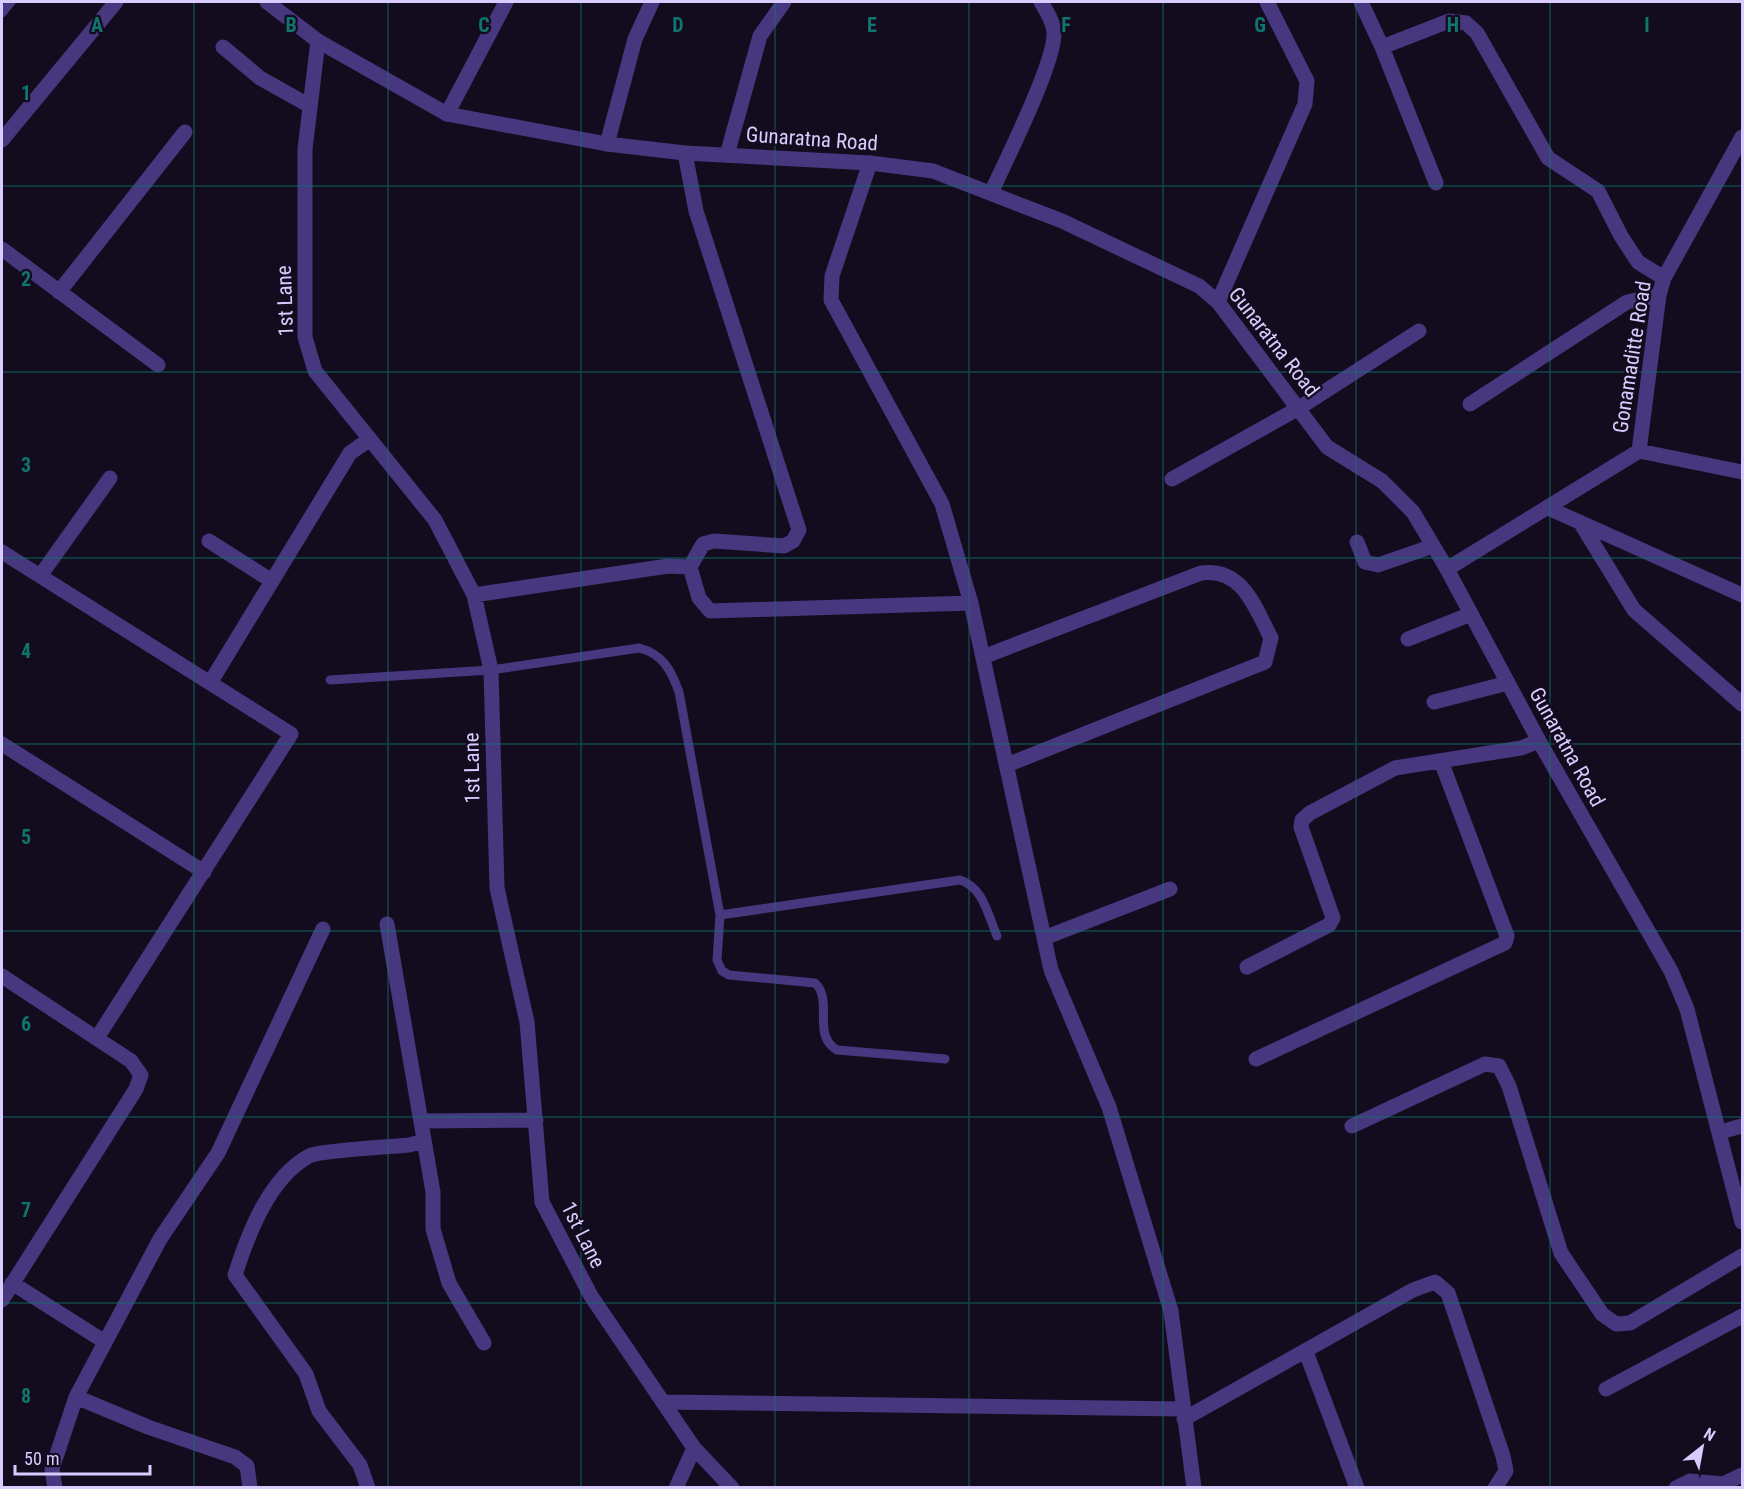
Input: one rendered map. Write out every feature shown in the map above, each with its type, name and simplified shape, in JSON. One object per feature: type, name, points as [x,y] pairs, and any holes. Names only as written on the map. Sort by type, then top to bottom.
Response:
[{"type":"street","points":[[2,140],[116,2]]},
{"type":"street","name":"Gunaratna Road","points":[[267,2],[318,41],[447,114],[608,144],[685,153],[870,163],[933,171],[1072,226],[1198,286],[1218,302],[1327,447],[1382,481],[1413,512],[1447,569],[1539,741],[1671,971],[1687,1009],[1743,1222]]},
{"type":"street","points":[[447,114],[506,2]]},
{"type":"street","points":[[608,144],[635,39],[652,2]]},
{"type":"street","points":[[727,155],[760,36],[784,2]]},
{"type":"street","points":[[992,194],[1052,45],[1054,31],[1041,2]]},
{"type":"street","points":[[1218,302],[1305,104],[1307,81],[1267,2]]},
{"type":"street","points":[[1360,2],[1382,47],[1436,183]]},
{"type":"street","points":[[1382,47],[1449,21],[1466,23],[1477,33],[1548,158],[1598,191],[1621,236],[1638,262],[1664,278]]},
{"type":"street","name":"1st Lane","points":[[318,41],[305,149],[305,337],[315,371],[435,520],[474,595],[491,670],[497,888],[527,1022],[542,1202],[591,1296],[694,1449],[732,1488]]},
{"type":"street","points":[[223,47],[260,78],[310,106]]},
{"type":"street","points":[[59,292],[185,132]]},
{"type":"street","name":"Gonamaditte Road","points":[[1447,569],[1639,451],[1659,295],[1664,278],[1743,137]]},
{"type":"street","points":[[685,153],[696,211],[799,530],[793,541],[784,546],[714,541],[703,544],[690,567],[699,598],[710,611],[720,612],[971,603]]},
{"type":"street","points":[[870,163],[832,276],[831,300],[942,504],[971,603],[1051,970],[1109,1107],[1171,1311],[1194,1488]]},
{"type":"street","points":[[2,249],[158,366]]},
{"type":"street","points":[[1470,405],[1628,302],[1659,295]]},
{"type":"street","points":[[1172,478],[1299,408],[1419,331]]},
{"type":"street","points":[[210,683],[350,453],[370,439]]},
{"type":"street","points":[[1639,451],[1743,472]]},
{"type":"street","points":[[40,576],[110,477]]},
{"type":"street","points":[[1548,508],[1743,595]]},
{"type":"street","points":[[1580,522],[1634,610],[1743,704]]},
{"type":"street","points":[[209,541],[272,581]]},
{"type":"street","points":[[1357,542],[1365,562],[1378,565],[1433,546]]},
{"type":"street","points":[[2,552],[291,734],[97,1038]]},
{"type":"street","points":[[474,595],[668,566],[690,567]]},
{"type":"street","points":[[983,657],[1201,573],[1214,571],[1227,574],[1249,596],[1271,638],[1265,662],[1006,765]]},
{"type":"street","points":[[1408,639],[1472,614]]},
{"type":"street","points":[[1434,702],[1508,683]]},
{"type":"street","points":[[1247,967],[1329,925],[1333,918],[1301,827],[1302,820],[1310,813],[1395,768],[1417,762],[1441,762],[1521,748],[1539,741]]},
{"type":"street","points":[[2,744],[204,872]]},
{"type":"street","points":[[1256,1059],[1505,943],[1507,936],[1441,762]]},
{"type":"street","points":[[1044,938],[1170,889]]},
{"type":"street","points":[[387,924],[433,1192],[433,1229],[436,1244],[449,1283],[484,1343]]},
{"type":"street","points":[[55,1488],[52,1469],[76,1396],[160,1239],[218,1153],[323,929]]},
{"type":"street","points":[[2,976],[131,1061],[141,1075],[136,1089],[2,1300]]},
{"type":"street","points":[[1352,1126],[1485,1064],[1499,1066],[1509,1086],[1561,1253],[1602,1314],[1616,1324],[1630,1323],[1743,1256]]},
{"type":"street","points":[[421,1121],[536,1120]]},
{"type":"street","points":[[1720,1132],[1743,1126]]},
{"type":"street","points":[[368,1488],[360,1465],[319,1411],[306,1374],[235,1275],[264,1204],[289,1172],[311,1155],[410,1145],[424,1141]]},
{"type":"street","points":[[663,1402],[1183,1414],[1306,1352],[1413,1290],[1435,1282],[1448,1293],[1503,1456],[1506,1472],[1495,1488]]},
{"type":"street","points":[[12,1283],[105,1342]]},
{"type":"street","points":[[1606,1389],[1743,1316]]},
{"type":"street","points":[[1306,1352],[1357,1488]]},
{"type":"street","points":[[76,1396],[147,1427],[235,1457],[247,1466],[250,1488]]},
{"type":"street","points":[[676,1488],[694,1449]]},
{"type":"street","points":[[1676,1488],[1690,1481],[1723,1484],[1743,1475]]},
{"type":"lane","points":[[2,13],[11,2]]},
{"type":"lane","points":[[330,680],[491,670],[639,648],[658,656],[670,668],[679,692],[720,915],[717,960],[722,971],[729,975],[814,983],[820,993],[824,1038],[829,1046],[837,1050],[945,1059]]},
{"type":"lane","points":[[720,915],[960,880],[974,888],[981,897],[997,936]]}]
